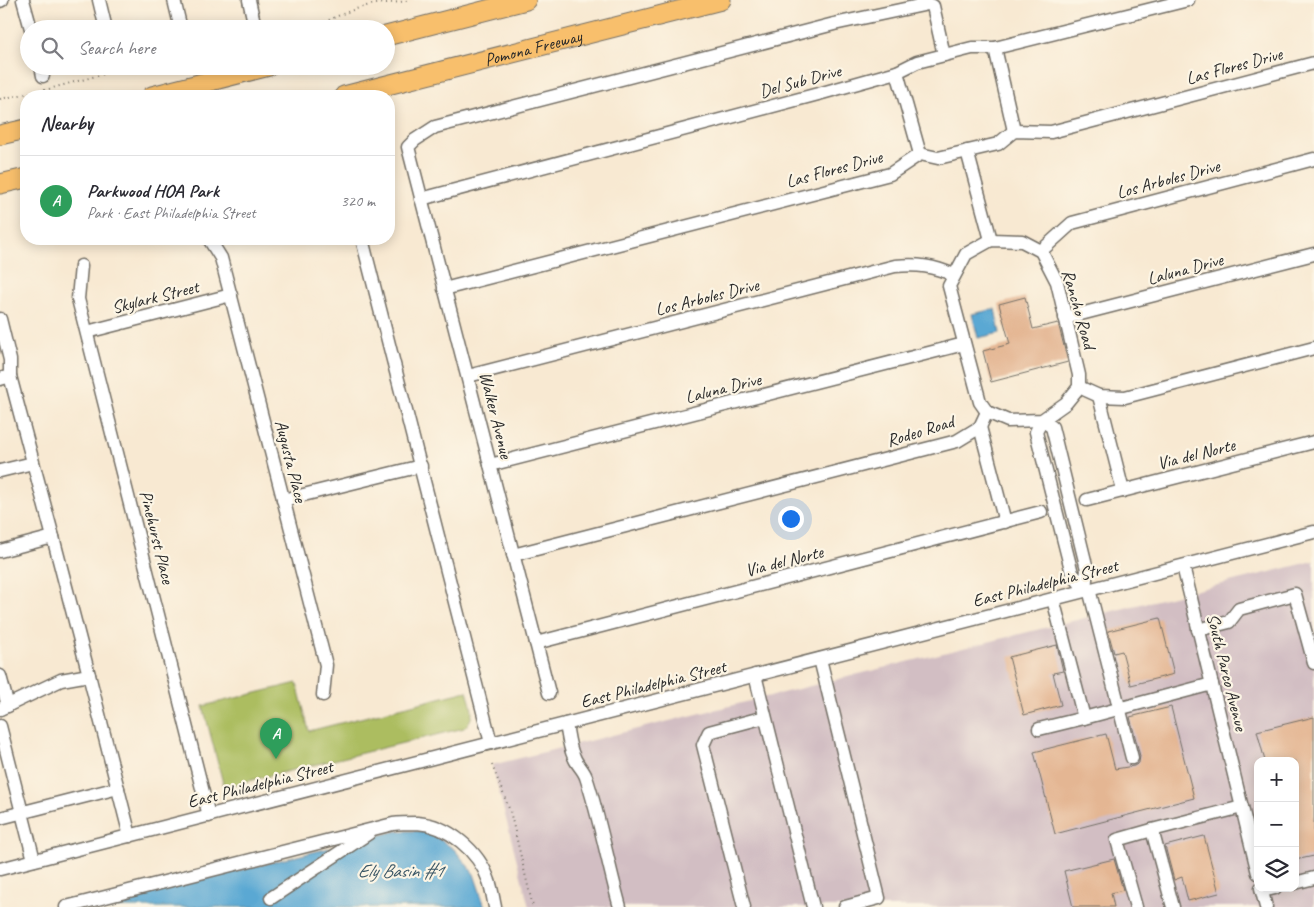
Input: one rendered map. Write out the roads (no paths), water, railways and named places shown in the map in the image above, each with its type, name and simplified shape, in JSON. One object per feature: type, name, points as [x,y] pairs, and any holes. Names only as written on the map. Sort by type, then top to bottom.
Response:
[{"type":"highway","points":[[395,34],[526,0]]},
{"type":"highway","name":"Pomona Freeway","points":[[368,90],[721,0]]},
{"type":"highway","points":[[175,90],[233,75]]},
{"type":"highway","points":[[0,136],[20,131]]},
{"type":"highway","points":[[0,184],[20,179]]},
{"type":"street","points":[[24,0],[29,20]]},
{"type":"street","points":[[99,0],[104,20]]},
{"type":"street","points":[[174,0],[179,20]]},
{"type":"street","points":[[248,0],[254,20]]},
{"type":"street","name":"Del Sub Drive","points":[[422,199],[898,72],[917,62],[972,48],[995,48],[1188,0]]},
{"type":"street","name":"Walker Avenue","points":[[549,693],[408,147],[435,127],[834,24],[928,4],[933,6],[944,55]]},
{"type":"street","points":[[898,72],[920,154],[938,158],[998,144],[1014,131],[995,48]]},
{"type":"street","name":"Las Flores Drive","points":[[1014,131],[1051,132],[1314,63]]},
{"type":"street","points":[[967,151],[991,240]]},
{"type":"street","name":"Las Flores Drive","points":[[444,289],[890,174],[920,154]]},
{"type":"street","name":"Los Arboles Drive","points":[[1040,252],[1072,222],[1314,159]]},
{"type":"street","points":[[1040,252],[1022,241],[991,240],[966,254],[949,286],[980,402],[987,412],[1008,421],[1042,420],[1066,403],[1079,387],[1099,396],[1125,397],[1314,348]]},
{"type":"street","name":"Augusta Place","points":[[213,245],[222,258],[326,665],[324,695]]},
{"type":"street","points":[[364,245],[491,743]]},
{"type":"street","name":"Rancho Road","points":[[1040,252],[1057,282],[1079,375],[1079,387]]},
{"type":"street","name":"Laluna Drive","points":[[1065,318],[1314,254]]},
{"type":"street","name":"Los Arboles Drive","points":[[468,376],[895,266],[916,265],[936,268],[954,275]]},
{"type":"street","name":"Pinehurst Place","points":[[82,266],[78,299],[209,816]]},
{"type":"street","name":"Skylark Street","points":[[87,332],[231,295]]},
{"type":"street","points":[[0,319],[10,360],[5,377],[33,463],[130,836]]},
{"type":"street","name":"Laluna Drive","points":[[490,465],[964,344]]},
{"type":"street","points":[[1099,396],[1123,491]]},
{"type":"street","name":"Rodeo Road","points":[[513,555],[957,441],[980,427],[987,412]]},
{"type":"street","points":[[1042,420],[1052,427],[1087,569],[1087,590],[1132,758]]},
{"type":"street","points":[[980,427],[1005,522]]},
{"type":"street","name":"Via del Norte","points":[[1087,500],[1314,442]]},
{"type":"street","points":[[0,471],[33,463]]},
{"type":"street","points":[[283,500],[420,466]]},
{"type":"street","name":"Via del Norte","points":[[536,643],[1041,512]]},
{"type":"street","name":"East Philadelphia Street","points":[[0,869],[1314,532]]},
{"type":"street","points":[[0,551],[53,537]]},
{"type":"street","name":"South Parco Avenue","points":[[1182,566],[1254,857]]},
{"type":"street","points":[[1198,630],[1229,622],[1239,609],[1295,594],[1314,664]]},
{"type":"street","points":[[1053,599],[1084,718]]},
{"type":"street","points":[[820,659],[879,898],[845,907]]},
{"type":"street","points":[[0,676],[4,708],[61,680],[89,675]]},
{"type":"street","points":[[755,675],[813,907]]},
{"type":"street","points":[[1039,729],[1212,684]]},
{"type":"street","points":[[744,907],[703,745],[709,732],[765,717]]},
{"type":"street","points":[[566,724],[570,748],[575,760],[582,767],[587,781],[620,907]]},
{"type":"street","points":[[0,726],[34,860]]},
{"type":"street","points":[[0,818],[118,788]]},
{"type":"street","points":[[1136,907],[1117,840],[1242,807]]},
{"type":"street","points":[[66,907],[393,824],[418,823],[438,828],[456,838],[470,850],[488,880],[495,907]]},
{"type":"street","points":[[271,898],[378,828]]},
{"type":"street","points":[[1152,830],[1173,907]]},
{"type":"street","points":[[1299,882],[1314,878]]},
{"type":"street","points":[[1266,892],[1266,907]]},
{"type":"water","points":[[995,309],[1000,333],[978,338],[972,314]]},
{"type":"water","name":"Ely Basin #1","points":[[397,831],[428,831],[455,850],[474,874],[485,907],[93,907]]},
{"type":"place","name":"Parkwood HOA Park","points":[[276,759]]}]
